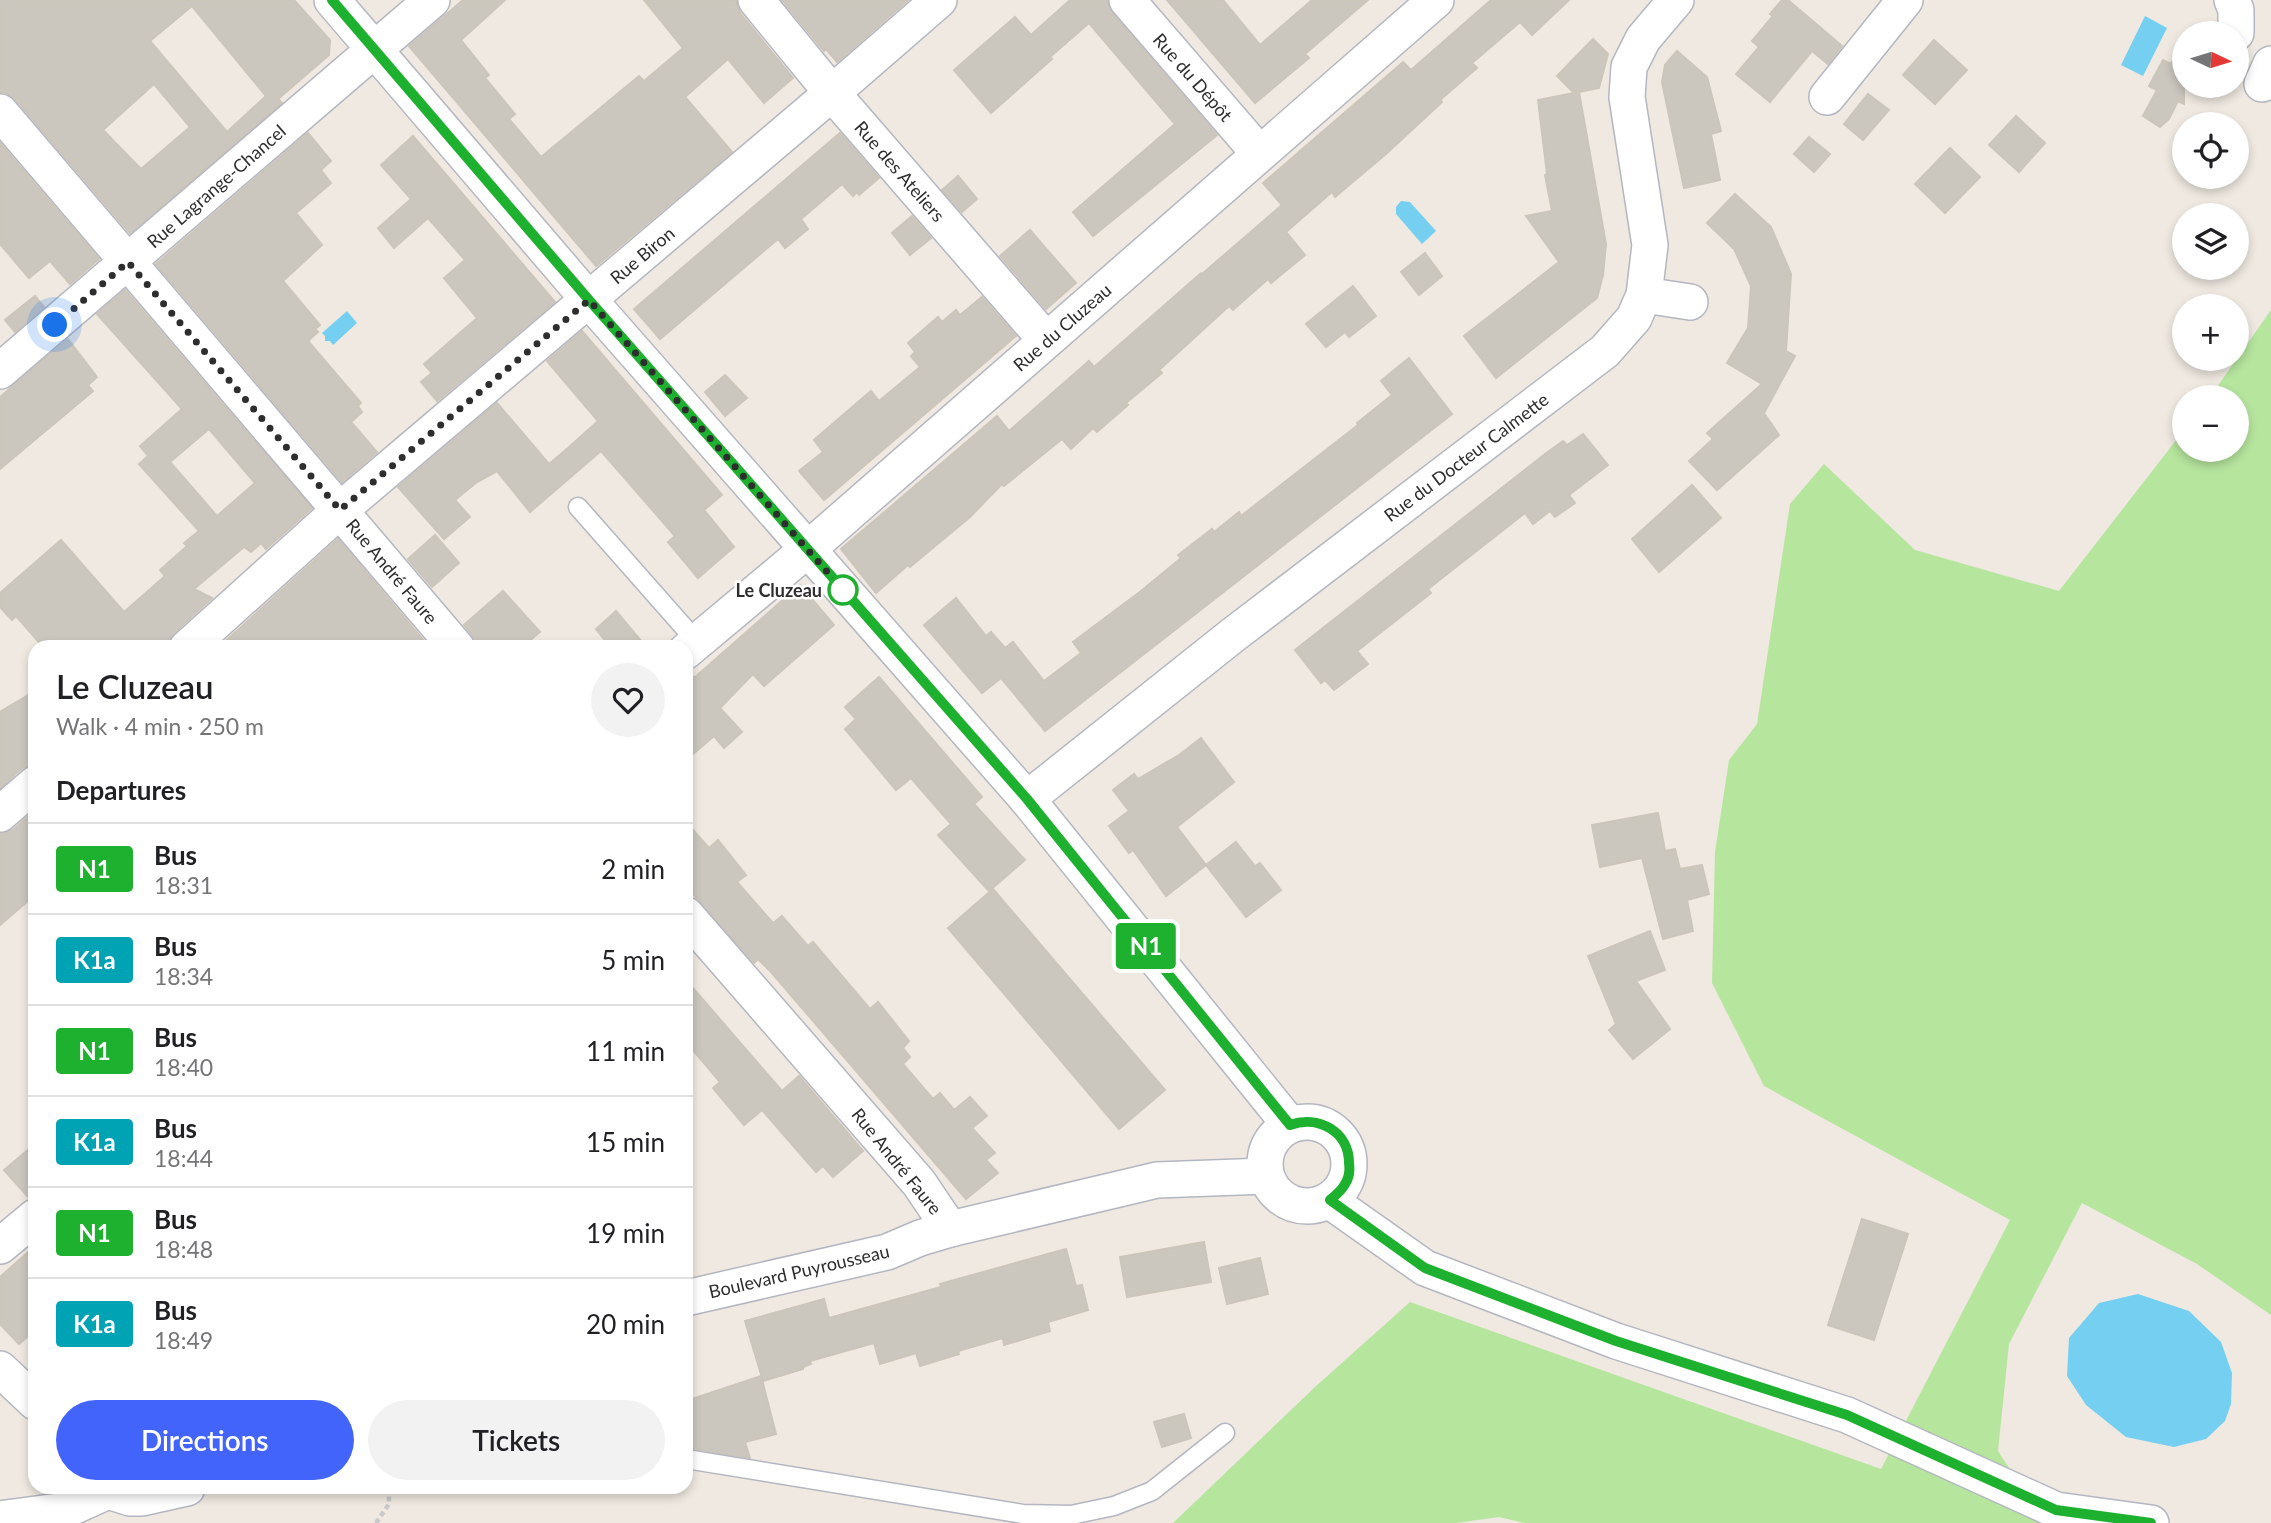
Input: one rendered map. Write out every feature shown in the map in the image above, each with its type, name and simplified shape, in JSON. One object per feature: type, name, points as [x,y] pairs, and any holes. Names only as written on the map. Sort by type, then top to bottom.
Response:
[{"type":"street","points":[[332,0],[589,300],[1027,799],[1290,1125]]},
{"type":"street","name":"Rue Lagrange-Chancel","points":[[0,371],[432,0]]},
{"type":"street","name":"Rue des Ateliers","points":[[756,0],[832,93],[1046,340]]},
{"type":"street","name":"Rue Biron","points":[[196,640],[340,510],[939,0]]},
{"type":"street","name":"Rue du Dépôt","points":[[1127,0],[1259,153]]},
{"type":"street","name":"Rue du Cluzeau","points":[[693,646],[808,549],[1436,0]]},
{"type":"street","name":"Rue du Docteur Calmette","points":[[1027,799],[1233,635],[1605,351],[1634,318],[1644,295],[1650,245],[1627,97],[1629,67],[1643,39],[1676,0]]},
{"type":"street","points":[[1827,97],[1905,0]]},
{"type":"street","points":[[2232,0],[2236,10],[2236,21]]},
{"type":"street","name":"Rue André Faure","points":[[0,113],[450,640]]},
{"type":"street","points":[[1644,295],[1690,302]]},
{"type":"street","points":[[0,814],[28,790]]},
{"type":"street","name":"Rue André Faure","points":[[693,923],[919,1183],[950,1229],[1157,1180],[1266,1176]]},
{"type":"street","points":[[1315,1122],[1335,1131],[1344,1141],[1349,1155],[1350,1171],[1345,1185],[1330,1200],[1316,1206],[1302,1207],[1287,1202],[1276,1193],[1266,1176],[1268,1147],[1277,1133],[1290,1125],[1315,1122]]},
{"type":"street","points":[[1330,1200],[1425,1268],[1616,1341],[1847,1415],[2056,1510],[2151,1523]]},
{"type":"street","points":[[0,1246],[28,1223]]},
{"type":"street","name":"Boulevard Puyrousseau","points":[[693,1296],[887,1252],[950,1229]]},
{"type":"street","points":[[0,1369],[28,1395]]},
{"type":"street","points":[[0,1519],[66,1510],[97,1494]]},
{"type":"street","points":[[121,1494],[142,1498],[160,1494]]},
{"type":"lane","points":[[578,507],[686,640]]},
{"type":"lane","points":[[693,1460],[1023,1514],[1071,1515],[1114,1506],[1152,1491],[1225,1433]]},
{"type":"path","points":[[376,1523],[389,1504],[389,1494]]},
{"type":"green space","points":[[2271,310],[2271,1315],[2197,1264],[2082,1203],[2009,1344],[1998,1451],[2045,1523],[1525,1523],[1499,1517],[1456,1523],[1173,1523],[1315,1387],[1410,1302],[1881,1469],[2010,1220],[1764,1086],[1712,983],[1715,852],[1729,760],[1757,724],[1790,504],[1824,464],[1915,550],[2059,591],[2172,445],[2172,462],[2249,462],[2249,385],[2218,385],[2228,371],[2249,371],[2249,341]]},
{"type":"water","points":[[2145,16],[2167,28],[2143,76],[2121,65]]},
{"type":"water","points":[[1401,201],[1410,202],[1436,231],[1422,244],[1396,214],[1396,207]]},
{"type":"water","points":[[347,311],[357,323],[333,345],[330,341],[325,341],[322,333]]},
{"type":"water","points":[[2138,1294],[2189,1311],[2221,1342],[2232,1373],[2231,1404],[2225,1421],[2206,1439],[2174,1447],[2126,1437],[2086,1405],[2067,1376],[2069,1338],[2099,1303]]},
{"type":"building","points":[[0,0],[294,0],[330,40],[329,55],[278,99],[282,103],[130,233],[15,99],[0,92]],"holes":[[[192,6],[266,96],[227,132],[150,41]],[[154,84],[190,127],[141,169],[103,130]]]},
{"type":"building","points":[[463,0],[505,0],[461,40],[489,75],[485,78],[515,114],[509,119],[541,157],[639,76],[644,81],[683,48],[644,0],[736,0],[740,13],[793,78],[764,103],[728,59],[685,97],[732,152],[596,266],[409,46]]},
{"type":"building","points":[[782,0],[908,0],[837,62],[826,49],[824,51]]},
{"type":"building","points":[[1070,0],[1107,0],[1112,13],[1217,135],[1093,236],[1073,212],[1175,124],[1089,23],[991,113],[954,70],[1015,17],[1031,35]]},
{"type":"building","points":[[1167,0],[1223,0],[1260,45],[1312,0],[1368,0],[1305,54],[1309,58],[1255,103]]},
{"type":"building","points":[[1491,0],[1569,0],[1532,35],[1520,22],[1472,63],[1477,68],[1440,100],[1442,102],[1386,154],[1335,197],[1332,192],[1286,232],[1305,255],[1271,283],[1268,279],[1233,310],[1229,306],[1159,370],[1162,373],[1097,432],[1093,428],[1071,449],[1062,439],[1004,486],[1002,484],[970,517],[876,593],[841,549],[997,416],[1009,431],[1089,361],[1094,367],[1282,205],[1263,183],[1403,62],[1411,70]]},
{"type":"building","points":[[1782,0],[1788,0],[1842,46],[1828,64],[1812,51],[1770,102],[1736,74],[1759,47],[1752,41],[1773,16],[1770,14]]},
{"type":"building","points":[[1593,39],[1608,54],[1599,88],[1574,93],[1557,76]]},
{"type":"building","points":[[1934,40],[1967,70],[1935,104],[1903,75]]},
{"type":"building","points":[[1677,51],[1707,77],[1721,131],[1711,134],[1720,180],[1684,188],[1662,82],[1665,65]]},
{"type":"building","points":[[2163,60],[2171,64],[2172,98],[2184,98],[2184,104],[2178,101],[2169,119],[2160,127],[2143,116],[2157,90],[2149,86]]},
{"type":"building","points":[[1579,92],[1606,244],[1603,275],[1597,298],[1496,378],[1464,336],[1559,262],[1526,216],[1552,211],[1545,175],[1538,100]]},
{"type":"building","points":[[1868,94],[1889,110],[1863,140],[1844,124]]},
{"type":"building","points":[[2016,116],[2045,143],[2019,172],[1989,145]]},
{"type":"building","points":[[308,133],[331,161],[321,170],[331,183],[296,213],[322,245],[283,281],[320,325],[315,329],[318,332],[308,341],[361,403],[358,406],[362,412],[351,422],[377,452],[342,482],[156,264]]},
{"type":"building","points":[[840,133],[879,178],[859,195],[857,192],[853,196],[842,184],[801,219],[808,229],[785,248],[778,239],[660,339],[634,309]]},
{"type":"building","points":[[413,136],[555,302],[437,401],[421,382],[432,373],[424,364],[477,318],[444,278],[465,260],[428,218],[394,248],[378,228],[411,199],[381,165]]},
{"type":"building","points":[[1809,137],[1830,154],[1814,172],[1794,154]]},
{"type":"building","points":[[0,143],[99,259],[70,284],[50,261],[29,278],[0,244]]},
{"type":"building","points":[[1950,148],[1980,177],[1945,213],[1915,184]]},
{"type":"building","points":[[958,176],[977,199],[962,212],[942,190]]},
{"type":"building","points":[[1735,194],[1771,227],[1791,274],[1786,351],[1795,356],[1764,413],[1779,435],[1717,490],[1689,461],[1713,439],[1707,433],[1762,384],[1727,363],[1748,328],[1751,286],[1734,249],[1707,223]]},
{"type":"building","points":[[912,216],[931,238],[910,255],[892,233]]},
{"type":"building","points":[[1030,230],[1076,283],[1046,309],[1000,256]]},
{"type":"building","points":[[1425,253],[1442,276],[1419,295],[1401,272]]},
{"type":"building","points":[[1353,286],[1376,316],[1349,337],[1345,332],[1326,347],[1306,324]]},
{"type":"building","points":[[125,290],[312,508],[266,549],[261,543],[251,552],[244,547],[194,589],[212,598],[169,640],[37,640],[16,616],[12,620],[0,607],[0,593],[61,540],[124,612],[165,576],[160,570],[187,546],[184,543],[199,531],[139,464],[148,456],[140,446],[182,409],[97,314]],"holes":[[[209,429],[255,483],[217,516],[170,462]]]},
{"type":"building","points":[[35,296],[44,307],[15,332],[5,320]]},
{"type":"building","points":[[982,297],[1016,336],[824,500],[799,471],[823,452],[814,440],[871,391],[879,401],[920,367],[911,356],[915,352],[908,343],[938,317],[942,322],[956,310],[960,315]]},
{"type":"building","points":[[582,331],[722,495],[704,510],[734,547],[698,578],[668,542],[675,536],[601,451],[530,512],[497,471],[477,482],[455,500],[470,517],[444,539],[398,487],[497,403],[549,464],[568,448],[598,421],[547,361]]},
{"type":"building","points":[[68,339],[97,377],[88,385],[93,391],[0,469],[0,397]]},
{"type":"building","points":[[1409,358],[1452,414],[1045,731],[1001,678],[982,693],[924,625],[956,598],[986,636],[991,632],[1005,648],[1013,642],[1044,681],[1081,653],[1073,642],[1181,558],[1178,555],[1239,512],[1241,516],[1358,425],[1357,423],[1392,395],[1381,381]]},
{"type":"building","points":[[725,375],[747,398],[725,416],[705,392]]},
{"type":"building","points":[[1583,434],[1608,465],[1569,495],[1575,503],[1555,517],[1550,511],[1533,524],[1525,513],[1428,589],[1431,593],[1357,651],[1368,664],[1334,690],[1325,680],[1321,683],[1295,650],[1545,454],[1563,441],[1567,445]]},
{"type":"building","points":[[1692,485],[1721,518],[1659,572],[1632,539]]},
{"type":"building","points":[[435,535],[459,563],[432,587],[408,559]]},
{"type":"building","points":[[338,539],[423,640],[227,640]]},
{"type":"building","points":[[800,585],[834,625],[764,686],[753,674],[720,708],[742,732],[724,748],[714,736],[693,754],[694,678]]},
{"type":"building","points":[[503,591],[540,632],[530,640],[476,640],[464,625]]},
{"type":"building","points":[[616,611],[640,640],[605,640],[596,629]]},
{"type":"building","points":[[879,677],[982,797],[974,804],[1025,860],[989,891],[938,835],[951,824],[911,778],[896,790],[845,729],[856,719],[845,707]]},
{"type":"building","points":[[28,695],[28,766],[22,768],[0,788],[0,712]]},
{"type":"building","points":[[1201,738],[1234,782],[1177,827],[1206,865],[1166,896],[1133,850],[1129,853],[1109,826],[1129,811],[1113,790],[1134,774],[1138,779],[1179,755]]},
{"type":"building","points":[[1658,813],[1665,851],[1675,849],[1680,869],[1702,865],[1709,894],[1687,900],[1693,931],[1663,939],[1642,858],[1600,867],[1592,825]]},
{"type":"building","points":[[28,817],[28,901],[0,925],[0,834],[13,830]]},
{"type":"building","points":[[693,830],[709,848],[718,840],[746,875],[737,882],[773,923],[782,916],[808,946],[813,942],[870,1009],[878,1002],[909,1041],[903,1048],[910,1057],[903,1064],[933,1099],[940,1093],[954,1110],[970,1097],[987,1116],[972,1128],[995,1153],[986,1160],[998,1173],[966,1199],[771,972],[758,959],[754,963],[693,894]]},
{"type":"building","points":[[1236,842],[1255,866],[1260,863],[1281,890],[1246,917],[1206,865]]},
{"type":"building","points":[[993,889],[1165,1090],[1119,1129],[948,928]]},
{"type":"building","points":[[1650,931],[1665,970],[1636,981],[1670,1029],[1633,1059],[1609,1030],[1616,1024],[1588,956]]},
{"type":"building","points":[[693,988],[782,1091],[799,1076],[863,1151],[833,1177],[823,1166],[816,1172],[762,1110],[744,1125],[713,1088],[720,1082],[693,1050]]},
{"type":"building","points":[[28,1150],[28,1197],[4,1170]]},
{"type":"building","points":[[1862,1219],[1908,1234],[1874,1340],[1828,1325]]},
{"type":"building","points":[[1204,1242],[1211,1282],[1127,1297],[1120,1257]]},
{"type":"building","points":[[1066,1249],[1076,1286],[1082,1285],[1088,1310],[1048,1322],[1050,1331],[1004,1345],[1003,1338],[920,1366],[916,1353],[880,1364],[874,1343],[810,1361],[811,1364],[803,1369],[763,1381],[745,1321],[824,1299],[829,1318]]},
{"type":"building","points":[[28,1252],[28,1336],[19,1344],[0,1324],[0,1277]]},
{"type":"building","points":[[1260,1258],[1268,1294],[1227,1304],[1219,1268]]},
{"type":"building","points":[[761,1376],[776,1434],[745,1442],[750,1458],[693,1449],[693,1399]]},
{"type":"building","points":[[1184,1414],[1191,1438],[1162,1447],[1154,1422]]},
{"type":"bus line","name":"N1","points":[[332,0],[589,300],[1027,799],[1290,1125],[1300,1122],[1322,1124],[1335,1131],[1344,1141],[1349,1155],[1350,1171],[1345,1185],[1330,1200],[1425,1268],[1616,1341],[1847,1415],[2056,1510],[2151,1523]]},
{"type":"place","name":"Le Cluzeau","points":[[843,590]]},
{"type":"route","points":[[55,325],[128,262],[340,510],[589,300],[850,598],[843,590]]}]
